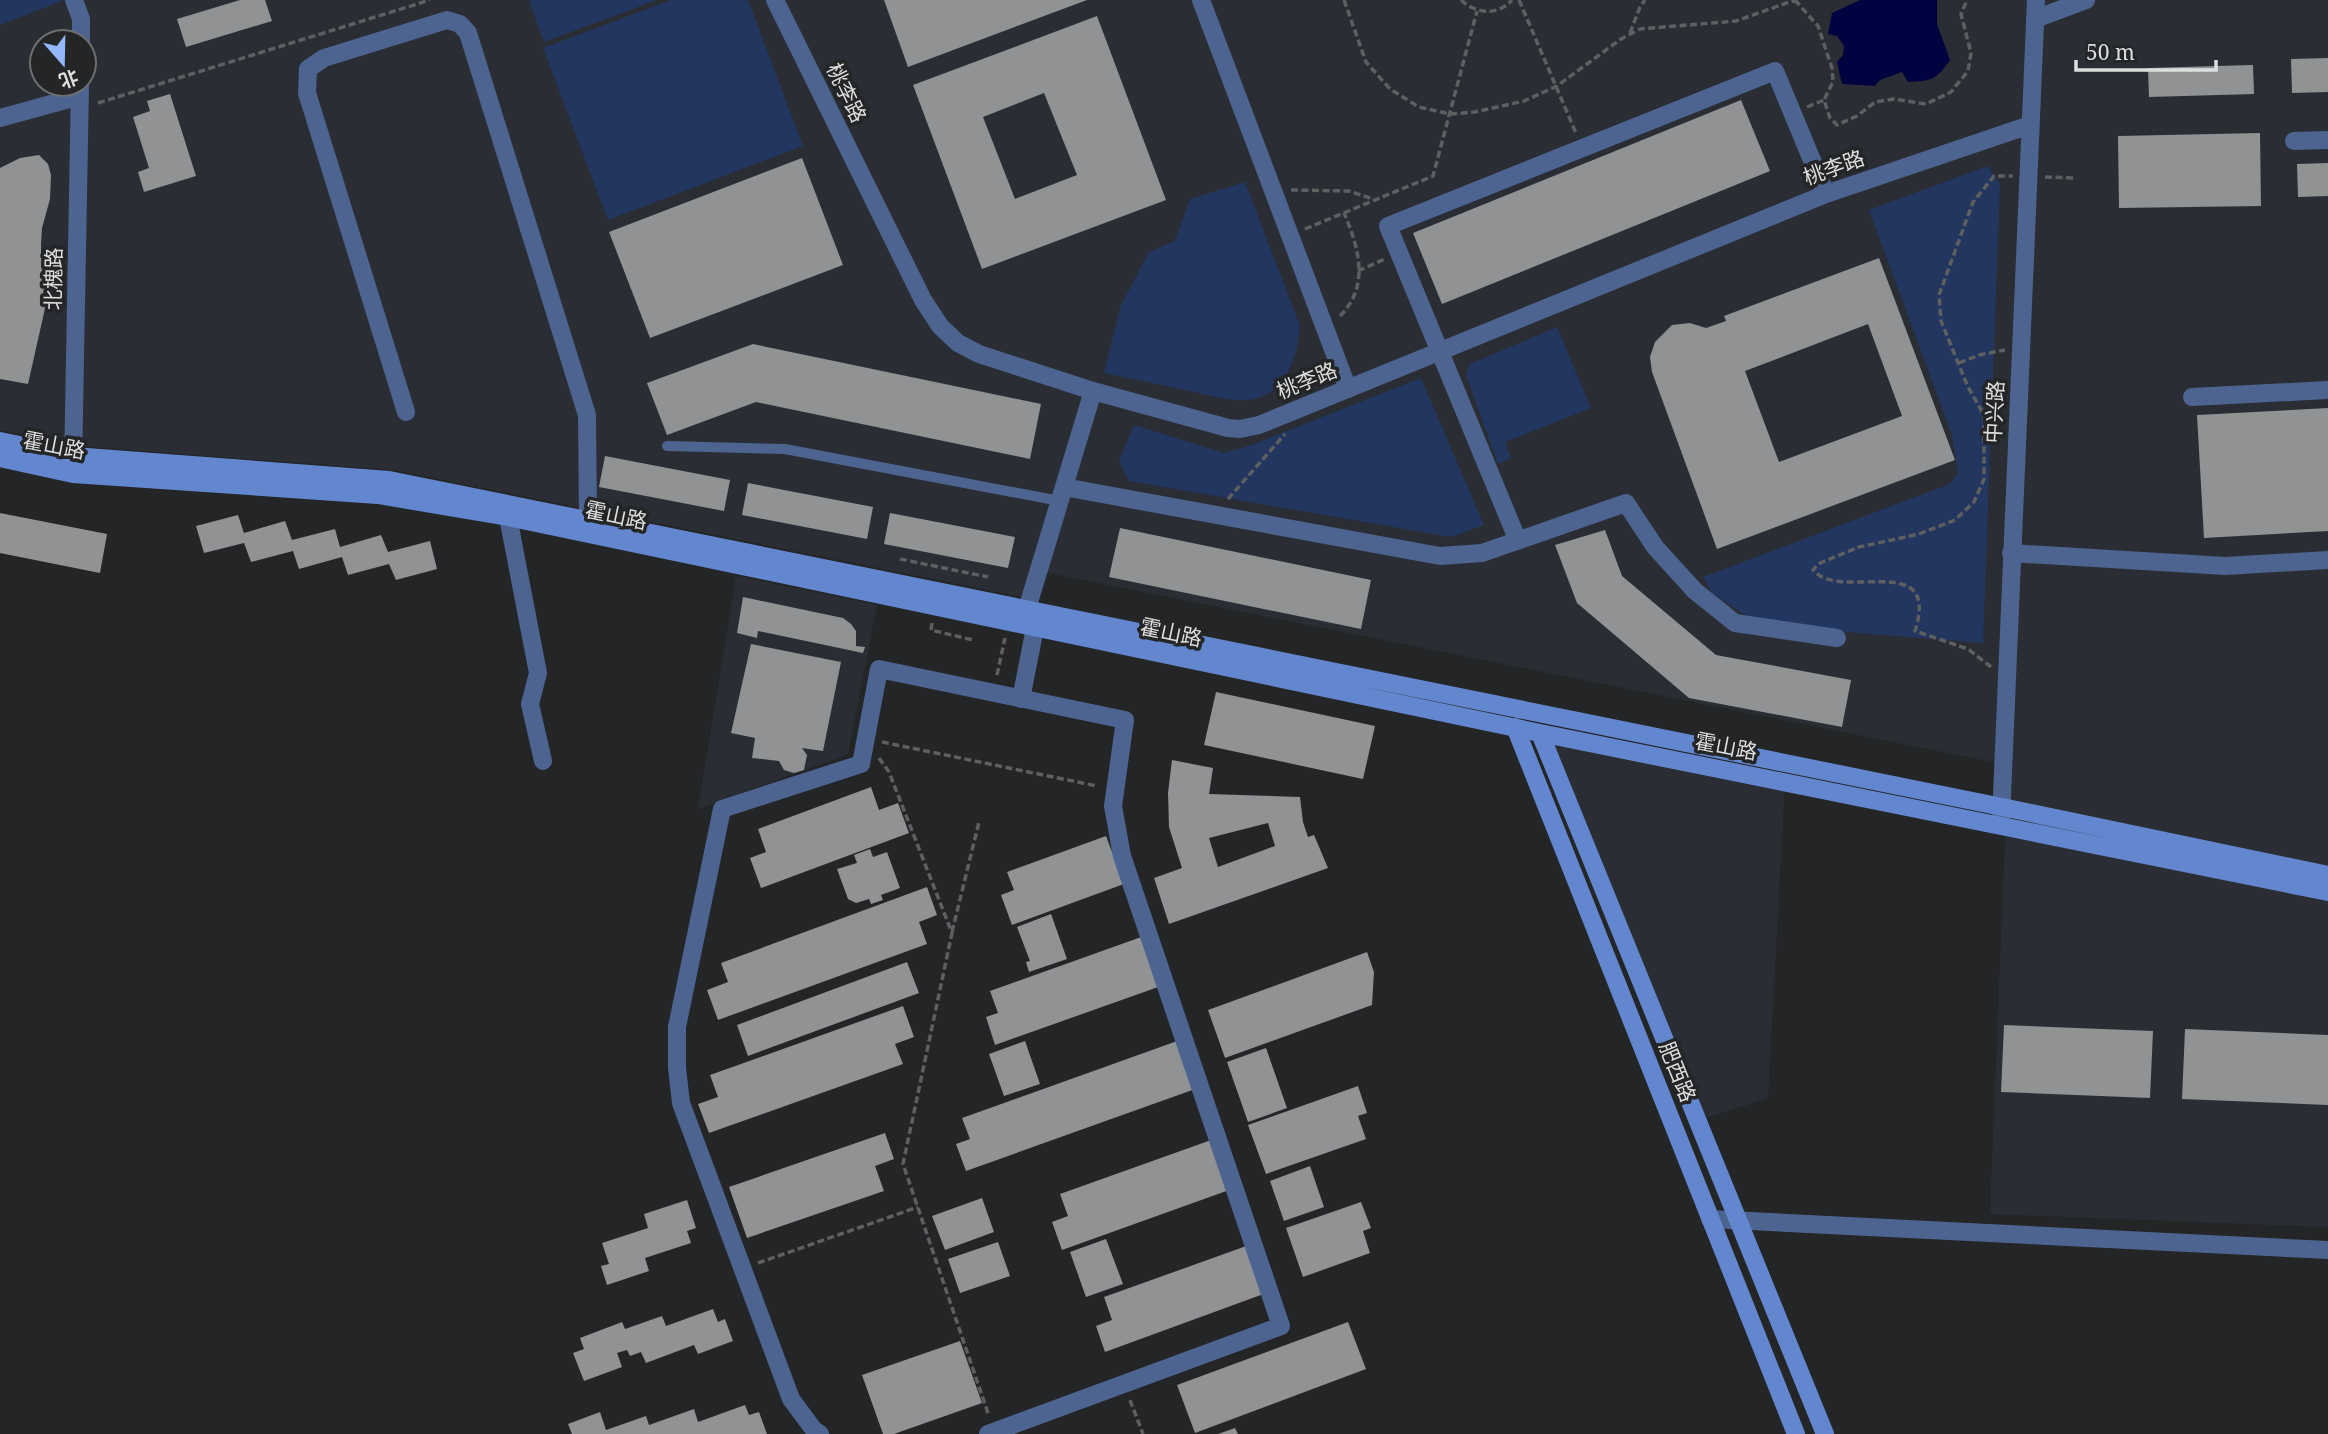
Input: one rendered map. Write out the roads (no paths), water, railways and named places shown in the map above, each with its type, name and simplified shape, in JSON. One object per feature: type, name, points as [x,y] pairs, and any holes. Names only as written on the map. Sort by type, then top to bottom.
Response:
[{"type":"main road","name":"霍山路","points":[[0,441],[74,456],[389,480],[2328,875]]},
{"type":"main road","name":"霍山路","points":[[0,458],[73,474],[379,495],[508,517],[1540,733],[2328,892]]},
{"type":"main road","name":"肥西路","points":[[1515,727],[1796,1434]]},
{"type":"main road","name":"肥西路","points":[[1540,733],[1825,1434]]},
{"type":"street","points":[[74,0],[81,19],[81,28]]},
{"type":"street","name":"桃李路","points":[[775,0],[923,300],[940,326],[958,343],[978,354],[1093,391],[1240,429],[1259,425],[1311,405],[1826,194],[2030,125]]},
{"type":"street","points":[[1201,0],[1348,389]]},
{"type":"street","name":"中兴路","points":[[2001,826],[2036,0]]},
{"type":"street","points":[[2035,19],[2086,0]]},
{"type":"street","points":[[406,412],[307,93],[308,69],[324,58],[447,20],[460,24],[468,33],[587,415],[587,520]]},
{"type":"street","points":[[1518,541],[1388,226],[1775,71],[1826,194]]},
{"type":"street","points":[[0,118],[73,98]]},
{"type":"street","name":"北槐路","points":[[73,474],[80,98]]},
{"type":"street","points":[[2294,141],[2328,140]]},
{"type":"street","points":[[2192,397],[2328,390]]},
{"type":"street","points":[[1027,609],[1093,391]]},
{"type":"street","points":[[1062,494],[1215,514],[1440,556],[1482,553],[1626,503],[1655,547],[1695,591],[1735,624],[1837,638]]},
{"type":"street","points":[[508,517],[538,673],[530,704],[543,761]]},
{"type":"street","points":[[2011,553],[2225,566],[2328,561]]},
{"type":"street","points":[[1021,699],[1035,628]]},
{"type":"street","points":[[820,1434],[791,1399],[681,1103],[677,1068],[677,1027],[723,809],[861,764],[879,669],[1125,720],[1114,789],[1114,821],[1122,856],[1281,1326],[991,1433]]},
{"type":"street","points":[[1710,1219],[2328,1250]]},
{"type":"lane","points":[[667,446],[785,449],[1062,494]]}]
